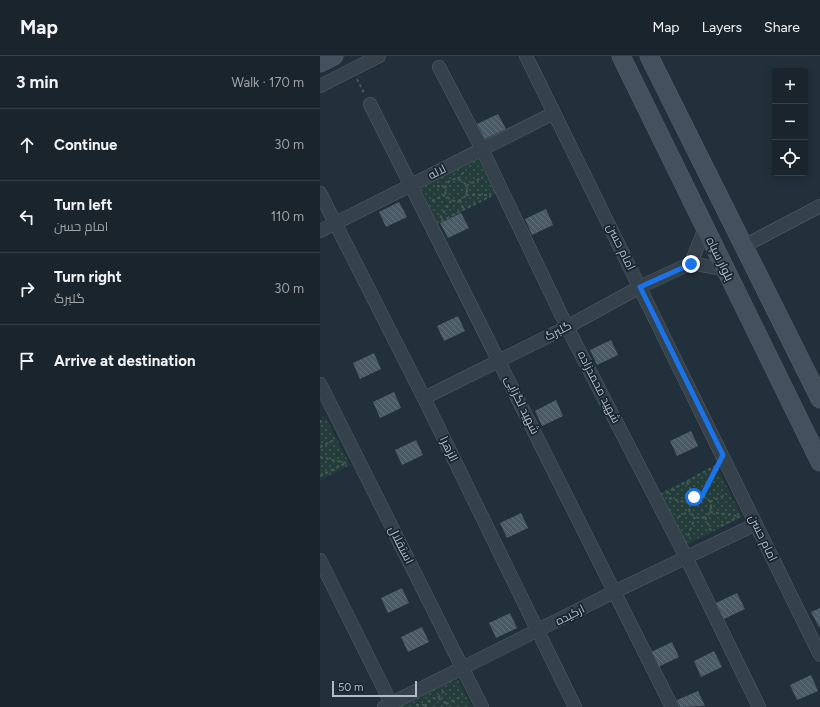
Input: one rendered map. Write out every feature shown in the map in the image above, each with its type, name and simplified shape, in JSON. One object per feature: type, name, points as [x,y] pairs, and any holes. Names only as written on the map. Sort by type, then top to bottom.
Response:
[{"type":"main road","points":[[320,63],[334,56]]},
{"type":"main road","name":"بلوار سپاه","points":[[621,56],[820,462]]},
{"type":"main road","points":[[649,56],[820,399]]},
{"type":"street","points":[[320,86],[379,56]]},
{"type":"street","name":"امام حسن","points":[[526,56],[820,655]]},
{"type":"street","name":"شهید محمدزاده","points":[[440,66],[568,327],[657,494],[759,707]]},
{"type":"street","name":"شهید لگزایی","points":[[370,104],[672,707]]},
{"type":"street","name":"لاله","points":[[320,231],[554,113]]},
{"type":"street","name":"الزهرا","points":[[320,193],[424,398],[575,707]]},
{"type":"street","points":[[744,246],[820,206]]},
{"type":"street","points":[[705,228],[691,264],[726,270]]},
{"type":"street","name":"گلبرگ","points":[[424,398],[568,327],[640,287],[691,264]]},
{"type":"street","name":"استقلال","points":[[320,384],[353,462],[463,668],[482,707]]},
{"type":"street","name":"ارکیده","points":[[389,706],[614,592],[756,524]]},
{"type":"street","points":[[320,560],[389,706]]},
{"type":"path","points":[[466,186],[484,176]]},
{"type":"path","points":[[445,195],[445,187],[450,181],[458,179],[466,186],[466,195]]},
{"type":"path","points":[[445,195],[451,200],[460,200],[466,195],[493,195],[438,222],[451,200]]},
{"type":"path","points":[[429,202],[445,195]]},
{"type":"path","points":[[460,200],[464,210]]},
{"type":"path","points":[[320,423],[323,417]]},
{"type":"path","points":[[320,447],[334,440]]},
{"type":"path","points":[[320,457],[353,462]]},
{"type":"path","points":[[320,476],[353,462]]},
{"type":"path","points":[[657,494],[687,482],[717,465],[702,496]]},
{"type":"path","points":[[687,482],[694,497]]},
{"type":"path","points":[[710,502],[729,492]]},
{"type":"path","points":[[657,494],[689,503]]},
{"type":"path","points":[[695,517],[690,511],[689,503],[694,497],[702,496],[710,502]]},
{"type":"path","points":[[695,517],[705,517],[710,512],[710,502]]},
{"type":"path","points":[[673,519],[690,511]]},
{"type":"path","points":[[710,512],[741,516]]},
{"type":"path","points":[[687,537],[695,517]]},
{"type":"path","points":[[705,517],[711,531]]},
{"type":"path","points":[[425,707],[427,702],[434,698],[443,700],[446,706],[464,696]]},
{"type":"green space","points":[[476,155],[496,194],[438,224],[419,185]]},
{"type":"green space","points":[[326,418],[350,465],[320,480],[320,421]]},
{"type":"green space","points":[[716,465],[742,517],[684,546],[658,494]]},
{"type":"green space","points":[[456,676],[472,707],[399,707]]},
{"type":"building","points":[[498,114],[506,129],[485,139],[477,124]]},
{"type":"building","points":[[399,202],[407,217],[386,227],[379,212]]},
{"type":"building","points":[[546,209],[553,225],[532,235],[525,219]]},
{"type":"building","points":[[461,213],[469,228],[448,238],[440,223]]},
{"type":"building","points":[[458,316],[465,331],[444,341],[437,326]]},
{"type":"building","points":[[611,340],[618,355],[597,365],[590,350]]},
{"type":"building","points":[[374,353],[381,369],[360,379],[353,363]]},
{"type":"building","points":[[394,392],[401,408],[380,418],[373,402]]},
{"type":"building","points":[[556,400],[563,416],[542,426],[535,411]]},
{"type":"building","points":[[691,431],[698,446],[677,456],[670,441]]},
{"type":"building","points":[[416,440],[423,455],[402,465],[395,450]]},
{"type":"building","points":[[521,513],[528,528],[507,538],[500,523]]},
{"type":"building","points":[[402,588],[409,603],[388,613],[381,598]]},
{"type":"building","points":[[737,593],[745,609],[724,619],[716,603]]},
{"type":"building","points":[[820,608],[820,626],[819,627],[811,612]]},
{"type":"building","points":[[510,613],[517,628],[496,638],[489,623]]},
{"type":"building","points":[[422,627],[429,642],[408,652],[401,637]]},
{"type":"building","points":[[672,642],[679,657],[658,667],[651,652]]},
{"type":"building","points":[[714,651],[722,667],[701,677],[694,661]]},
{"type":"building","points":[[811,675],[818,691],[797,700],[790,685]]},
{"type":"building","points":[[698,691],[705,706],[680,707],[677,700]]},
{"type":"route","points":[[691,264],[640,287],[723,455],[702,496],[694,497]]}]
